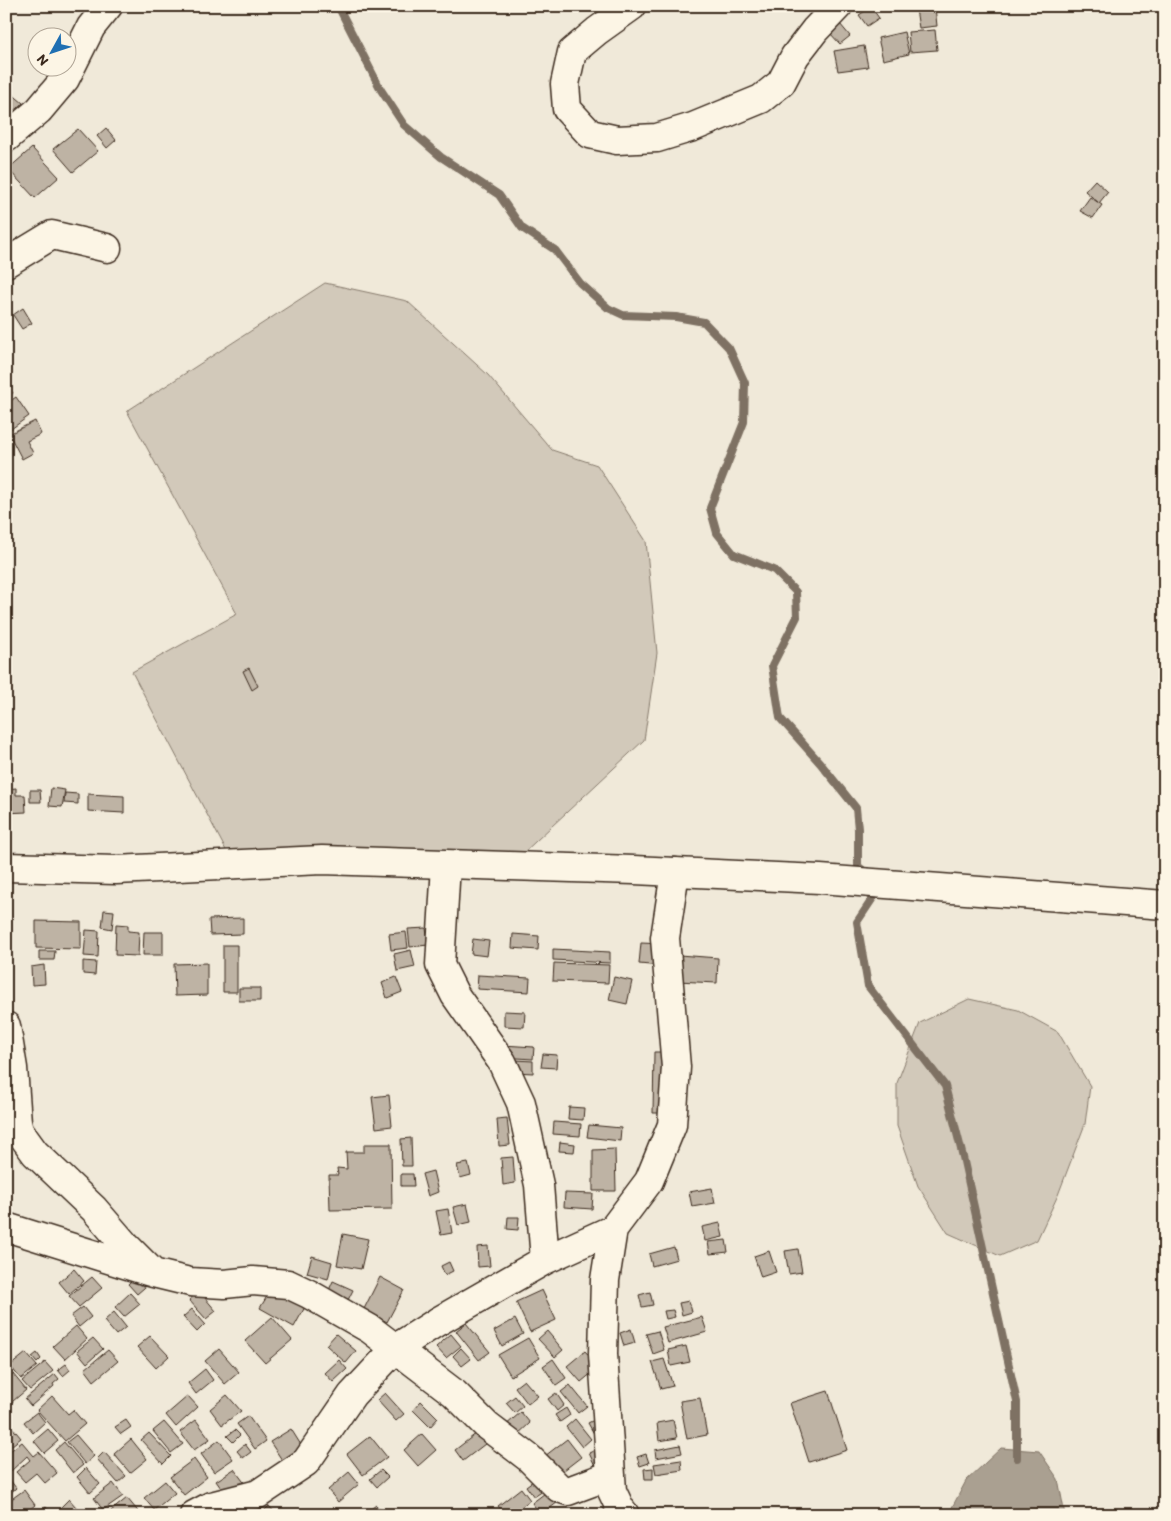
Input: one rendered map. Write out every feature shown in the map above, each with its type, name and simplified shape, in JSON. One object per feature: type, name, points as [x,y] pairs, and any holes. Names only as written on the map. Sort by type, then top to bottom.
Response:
[{"type":"street","points":[[6,138],[39,110],[65,79],[91,27],[108,6]]},
{"type":"street","points":[[632,6],[572,52],[565,84],[566,109],[590,134],[617,140],[657,138],[692,127],[761,99],[781,83],[800,50],[815,30],[838,6]]},
{"type":"street","points":[[6,263],[52,235],[107,248]]},
{"type":"street","points":[[6,867],[116,870],[322,860],[820,879],[1165,905]]},
{"type":"street","points":[[446,865],[440,965],[455,995],[502,1062],[521,1103],[539,1185],[546,1260]]},
{"type":"street","points":[[625,1515],[612,1491],[603,1354],[605,1280],[613,1230],[649,1181],[672,1125],[676,1067],[665,938],[675,872]]},
{"type":"street","points":[[6,1026],[13,1068],[17,1122],[20,1131],[35,1153],[94,1209],[125,1245],[153,1273]]},
{"type":"street","points":[[6,1227],[153,1273],[190,1282],[224,1284],[253,1281],[288,1284],[370,1329],[396,1348],[454,1393],[487,1426],[530,1458],[559,1488],[568,1491],[611,1475]]},
{"type":"street","points":[[194,1515],[211,1506],[258,1494],[306,1462],[352,1395],[396,1348],[437,1322],[546,1260],[613,1230]]},
{"type":"shaded area","points":[[325,283],[407,301],[488,375],[552,450],[597,465],[646,541],[657,653],[644,740],[505,870],[229,856],[132,672],[237,614],[127,411]]},
{"type":"shaded area","points":[[969,999],[1018,1010],[1058,1032],[1090,1086],[1085,1124],[1058,1195],[1037,1240],[1000,1256],[948,1233],[918,1186],[897,1126],[897,1083],[920,1023]]},
{"type":"shaded area","points":[[1001,1448],[1039,1451],[1058,1479],[1065,1515],[948,1515],[966,1481]]},
{"type":"building","points":[[805,6],[820,6],[813,19]]},
{"type":"building","points":[[871,7],[879,18],[867,26],[859,15]]},
{"type":"building","points":[[935,7],[937,26],[919,28],[916,9]]},
{"type":"building","points":[[840,24],[850,36],[840,44],[829,32]]},
{"type":"building","points":[[935,30],[937,50],[910,52],[908,32]]},
{"type":"building","points":[[904,32],[909,54],[883,60],[878,38]]},
{"type":"building","points":[[864,46],[868,67],[838,71],[834,51]]},
{"type":"building","points":[[11,93],[23,103],[16,111],[6,103],[6,99]]},
{"type":"building","points":[[106,128],[116,140],[107,148],[97,136]]},
{"type":"building","points":[[78,129],[98,151],[73,172],[53,149]]},
{"type":"building","points":[[32,148],[59,177],[35,198],[8,169]]},
{"type":"building","points":[[1095,180],[1108,192],[1099,203],[1085,191]]},
{"type":"building","points":[[1090,197],[1102,205],[1093,218],[1080,211]]},
{"type":"building","points":[[23,308],[32,323],[22,329],[13,315]]},
{"type":"building","points":[[6,384],[13,393],[6,397]]},
{"type":"building","points":[[16,397],[29,416],[11,429],[6,422],[6,404]]},
{"type":"building","points":[[35,421],[41,434],[27,441],[33,453],[22,459],[9,434]]},
{"type":"building","points":[[249,668],[258,686],[252,690],[243,671]]},
{"type":"building","points":[[6,758],[8,758],[10,772],[6,773]]},
{"type":"building","points":[[16,788],[16,795],[25,795],[26,812],[6,813],[6,789]]},
{"type":"building","points":[[51,788],[65,790],[62,807],[49,806]]},
{"type":"building","points":[[30,790],[40,790],[41,802],[30,802]]},
{"type":"building","points":[[65,793],[78,794],[78,804],[64,803]]},
{"type":"building","points":[[88,794],[124,796],[124,813],[88,811]]},
{"type":"building","points":[[104,910],[114,911],[112,929],[102,927]]},
{"type":"building","points":[[243,918],[243,934],[210,935],[209,919]]},
{"type":"building","points":[[36,921],[81,922],[81,949],[36,948]]},
{"type":"building","points":[[116,924],[128,925],[128,931],[139,932],[138,956],[115,955]]},
{"type":"building","points":[[426,928],[428,945],[410,947],[408,929]]},
{"type":"building","points":[[86,930],[99,931],[98,957],[84,956]]},
{"type":"building","points":[[144,932],[163,932],[163,955],[143,955]]},
{"type":"building","points":[[406,932],[408,948],[391,950],[389,934]]},
{"type":"building","points":[[513,934],[539,936],[538,950],[512,948]]},
{"type":"building","points":[[473,939],[489,941],[487,956],[471,954]]},
{"type":"building","points":[[641,943],[663,944],[661,966],[639,964]]},
{"type":"building","points":[[223,945],[237,945],[237,992],[223,992]]},
{"type":"building","points":[[553,949],[610,952],[610,963],[553,960]]},
{"type":"building","points":[[411,950],[415,967],[397,971],[394,954]]},
{"type":"building","points":[[39,951],[55,951],[54,960],[39,960]]},
{"type":"building","points":[[679,955],[718,958],[717,983],[677,981]]},
{"type":"building","points":[[83,961],[96,962],[95,975],[83,974]]},
{"type":"building","points":[[207,963],[207,995],[175,996],[174,964]]},
{"type":"building","points":[[554,963],[609,965],[608,983],[553,981]]},
{"type":"building","points":[[44,965],[45,984],[32,985],[31,967]]},
{"type":"building","points":[[478,975],[530,978],[529,992],[477,989]]},
{"type":"building","points":[[396,977],[402,992],[387,998],[382,983]]},
{"type":"building","points":[[614,977],[632,981],[627,1004],[609,1000]]},
{"type":"building","points":[[239,988],[260,988],[260,1001],[239,1001]]},
{"type":"building","points":[[504,1011],[525,1012],[524,1027],[504,1026]]},
{"type":"building","points":[[503,1045],[534,1047],[533,1059],[502,1057]]},
{"type":"building","points":[[654,1052],[668,1052],[668,1113],[653,1113]]},
{"type":"building","points":[[543,1054],[557,1055],[556,1068],[541,1067]]},
{"type":"building","points":[[515,1060],[533,1061],[533,1073],[514,1072]]},
{"type":"building","points":[[389,1095],[392,1126],[376,1128],[372,1097]]},
{"type":"building","points":[[569,1107],[584,1108],[583,1120],[568,1119]]},
{"type":"building","points":[[507,1118],[510,1145],[499,1146],[497,1119]]},
{"type":"building","points":[[554,1122],[581,1124],[580,1136],[553,1134]]},
{"type":"building","points":[[589,1125],[621,1128],[620,1141],[587,1137]]},
{"type":"building","points":[[411,1138],[412,1166],[402,1166],[401,1139]]},
{"type":"building","points":[[560,1142],[575,1144],[574,1152],[559,1151]]},
{"type":"building","points":[[364,1144],[391,1144],[392,1209],[330,1210],[329,1175],[338,1175],[337,1168],[347,1169],[346,1152],[364,1152]]},
{"type":"building","points":[[615,1149],[616,1191],[593,1191],[593,1150]]},
{"type":"building","points":[[513,1157],[515,1183],[503,1185],[501,1158]]},
{"type":"building","points":[[468,1163],[471,1175],[460,1178],[457,1165]]},
{"type":"building","points":[[433,1171],[438,1192],[428,1196],[422,1174]]},
{"type":"building","points":[[401,1174],[413,1174],[414,1186],[401,1186]]},
{"type":"building","points":[[712,1188],[715,1203],[692,1207],[689,1192]]},
{"type":"building","points":[[565,1193],[593,1194],[592,1209],[564,1207]]},
{"type":"building","points":[[467,1204],[471,1222],[458,1225],[453,1207]]},
{"type":"building","points":[[448,1209],[452,1233],[441,1235],[436,1211]]},
{"type":"building","points":[[508,1217],[519,1217],[518,1230],[507,1229]]},
{"type":"building","points":[[720,1223],[723,1237],[705,1241],[702,1227]]},
{"type":"building","points":[[343,1234],[368,1239],[361,1269],[337,1265]]},
{"type":"building","points":[[726,1240],[728,1252],[710,1254],[708,1242]]},
{"type":"building","points":[[488,1246],[490,1266],[478,1267],[477,1247]]},
{"type":"building","points":[[674,1247],[677,1259],[652,1266],[649,1254]]},
{"type":"building","points":[[798,1249],[802,1272],[789,1274],[785,1251]]},
{"type":"building","points":[[769,1251],[776,1272],[761,1277],[754,1256]]},
{"type":"building","points":[[312,1256],[332,1262],[328,1279],[307,1273]]},
{"type":"building","points":[[449,1262],[453,1271],[445,1275],[441,1266]]},
{"type":"building","points":[[74,1269],[84,1281],[69,1294],[59,1282]]},
{"type":"building","points":[[142,1271],[152,1281],[137,1294],[128,1284]]},
{"type":"building","points":[[92,1277],[102,1288],[79,1307],[69,1296]]},
{"type":"building","points":[[380,1277],[404,1290],[387,1322],[364,1309]]},
{"type":"building","points":[[333,1281],[353,1290],[345,1306],[326,1297]]},
{"type":"building","points":[[272,1288],[305,1307],[294,1327],[260,1308]]},
{"type":"building","points":[[542,1290],[556,1320],[530,1332],[516,1302]]},
{"type":"building","points":[[199,1291],[216,1311],[206,1319],[189,1300]]},
{"type":"building","points":[[650,1292],[653,1305],[642,1307],[639,1295]]},
{"type":"building","points":[[130,1293],[140,1304],[124,1317],[115,1307]]},
{"type":"building","points":[[689,1301],[692,1312],[682,1315],[679,1303]]},
{"type":"building","points":[[83,1307],[91,1317],[79,1327],[71,1316]]},
{"type":"building","points":[[192,1309],[205,1324],[197,1332],[183,1317]]},
{"type":"building","points":[[673,1310],[675,1317],[666,1319],[664,1311]]},
{"type":"building","points":[[114,1312],[126,1327],[116,1335],[104,1321]]},
{"type":"building","points":[[272,1317],[292,1340],[265,1363],[245,1341]]},
{"type":"building","points":[[702,1317],[707,1332],[668,1343],[663,1327]]},
{"type":"building","points":[[515,1319],[523,1334],[502,1346],[494,1331]]},
{"type":"building","points":[[466,1323],[490,1352],[479,1360],[456,1331]]},
{"type":"building","points":[[76,1326],[87,1339],[65,1359],[53,1346]]},
{"type":"building","points":[[631,1329],[635,1343],[624,1346],[620,1333]]},
{"type":"building","points":[[547,1331],[563,1350],[555,1357],[538,1339]]},
{"type":"building","points":[[658,1331],[664,1350],[653,1354],[646,1334]]},
{"type":"building","points":[[336,1334],[356,1351],[346,1363],[326,1345]]},
{"type":"building","points":[[451,1334],[461,1346],[446,1358],[436,1347]]},
{"type":"building","points":[[150,1336],[169,1356],[156,1368],[137,1347]]},
{"type":"building","points":[[93,1338],[103,1349],[87,1363],[77,1351]]},
{"type":"building","points":[[528,1338],[540,1358],[511,1376],[498,1355]]},
{"type":"building","points":[[686,1346],[690,1362],[671,1366],[668,1350]]},
{"type":"building","points":[[461,1348],[471,1359],[462,1366],[453,1356]]},
{"type":"building","points":[[219,1349],[239,1372],[225,1384],[205,1361]]},
{"type":"building","points":[[108,1350],[118,1361],[94,1381],[85,1369]]},
{"type":"building","points":[[585,1351],[599,1367],[581,1382],[567,1366]]},
{"type":"building","points":[[26,1353],[37,1366],[21,1379],[10,1366]]},
{"type":"building","points":[[37,1353],[41,1359],[37,1363],[32,1357]]},
{"type":"building","points":[[553,1359],[566,1378],[556,1385],[543,1366]]},
{"type":"building","points":[[664,1359],[673,1386],[661,1389],[652,1362]]},
{"type":"building","points":[[339,1360],[347,1369],[333,1382],[325,1373]]},
{"type":"building","points":[[45,1362],[53,1371],[30,1390],[22,1381]]},
{"type":"building","points":[[66,1364],[70,1370],[63,1376],[58,1370]]},
{"type":"building","points":[[6,1368],[12,1374],[6,1379]]},
{"type":"building","points":[[205,1369],[213,1380],[196,1394],[188,1383]]},
{"type":"building","points":[[13,1374],[26,1390],[6,1407],[6,1380]]},
{"type":"building","points":[[55,1374],[59,1379],[53,1384],[54,1386],[31,1406],[25,1399]]},
{"type":"building","points":[[524,1380],[538,1396],[528,1404],[515,1387]]},
{"type":"building","points":[[570,1385],[587,1406],[578,1413],[561,1392]]},
{"type":"building","points":[[828,1391],[847,1450],[809,1462],[790,1403]]},
{"type":"building","points":[[385,1393],[404,1414],[396,1421],[377,1400]]},
{"type":"building","points":[[556,1393],[564,1405],[557,1411],[548,1399]]},
{"type":"building","points":[[227,1395],[241,1411],[222,1425],[210,1409]]},
{"type":"building","points":[[52,1396],[68,1414],[73,1410],[85,1424],[65,1441],[37,1410]]},
{"type":"building","points":[[188,1396],[198,1407],[176,1427],[166,1415]]},
{"type":"building","points":[[515,1396],[523,1406],[515,1413],[506,1403]]},
{"type":"building","points":[[700,1398],[707,1435],[687,1439],[680,1401]]},
{"type":"building","points":[[421,1401],[438,1418],[430,1427],[413,1410]]},
{"type":"building","points":[[566,1408],[570,1415],[560,1422],[555,1415]]},
{"type":"building","points":[[37,1412],[45,1422],[33,1433],[24,1422]]},
{"type":"building","points":[[521,1412],[530,1423],[515,1437],[505,1426]]},
{"type":"building","points":[[248,1416],[266,1441],[255,1449],[237,1424]]},
{"type":"building","points":[[598,1418],[599,1443],[588,1423]]},
{"type":"building","points":[[575,1419],[591,1439],[582,1447],[566,1427]]},
{"type":"building","points":[[6,1420],[21,1438],[7,1449],[6,1448]]},
{"type":"building","points":[[126,1420],[131,1427],[121,1434],[115,1427]]},
{"type":"building","points":[[196,1420],[210,1439],[194,1450],[180,1432]]},
{"type":"building","points":[[673,1420],[677,1438],[659,1441],[657,1423]]},
{"type":"building","points":[[164,1422],[183,1444],[171,1453],[153,1431]]},
{"type":"building","points":[[48,1429],[58,1441],[44,1453],[34,1441]]},
{"type":"building","points":[[291,1429],[306,1453],[286,1466],[270,1442]]},
{"type":"building","points":[[235,1430],[240,1435],[233,1442],[227,1436]]},
{"type":"building","points":[[149,1433],[171,1456],[163,1464],[141,1440]]},
{"type":"building","points":[[477,1433],[485,1444],[463,1461],[455,1450]]},
{"type":"building","points":[[422,1434],[436,1450],[418,1466],[404,1450]]},
{"type":"building","points":[[76,1435],[94,1456],[85,1464],[67,1442]]},
{"type":"building","points":[[370,1436],[387,1457],[363,1475],[347,1454]]},
{"type":"building","points":[[131,1439],[147,1459],[130,1473],[114,1454]]},
{"type":"building","points":[[567,1439],[581,1457],[559,1474],[545,1456]]},
{"type":"building","points":[[219,1440],[233,1459],[214,1472],[201,1454]]},
{"type":"building","points":[[22,1442],[34,1456],[39,1452],[57,1473],[45,1483],[36,1473],[25,1482],[16,1472],[30,1460],[27,1456],[11,1471],[6,1465],[6,1454]]},
{"type":"building","points":[[64,1442],[83,1465],[73,1473],[55,1450]]},
{"type":"building","points":[[245,1444],[251,1452],[243,1458],[237,1451]]},
{"type":"building","points":[[680,1445],[682,1453],[656,1458],[655,1450]]},
{"type":"building","points":[[599,1448],[598,1472],[589,1453]]},
{"type":"building","points":[[104,1452],[126,1476],[118,1483],[97,1459]]},
{"type":"building","points":[[646,1454],[649,1463],[640,1466],[637,1457]]},
{"type":"building","points":[[194,1459],[207,1477],[184,1495],[170,1477]]},
{"type":"building","points":[[681,1460],[682,1470],[656,1474],[654,1464]]},
{"type":"building","points":[[86,1468],[100,1484],[90,1493],[77,1477]]},
{"type":"building","points":[[653,1468],[653,1479],[645,1479],[644,1469]]},
{"type":"building","points":[[234,1469],[246,1485],[228,1498],[216,1481]]},
{"type":"building","points":[[381,1470],[388,1477],[377,1487],[370,1479]]},
{"type":"building","points":[[349,1472],[359,1484],[338,1502],[328,1490]]},
{"type":"building","points":[[541,1475],[549,1487],[534,1497],[526,1486]]},
{"type":"building","points":[[6,1477],[16,1488],[6,1497]]},
{"type":"building","points":[[165,1481],[175,1493],[154,1510],[144,1498]]},
{"type":"building","points":[[113,1483],[123,1496],[103,1510],[94,1498]]},
{"type":"building","points":[[553,1487],[562,1499],[541,1515],[532,1503]]},
{"type":"building","points":[[521,1488],[530,1500],[511,1515],[505,1515],[498,1506]]},
{"type":"building","points":[[24,1490],[35,1505],[23,1515],[10,1515],[6,1510],[6,1503]]},
{"type":"building","points":[[127,1498],[141,1515],[106,1515]]},
{"type":"building","points":[[69,1499],[83,1515],[66,1515],[60,1508]]},
{"type":"building","points":[[376,1505],[385,1515],[369,1515],[367,1512]]},
{"type":"building","points":[[269,1506],[277,1515],[260,1515]]},
{"type":"building","points":[[46,1507],[52,1515],[37,1515]]},
{"type":"waterway","points":[[338,6],[381,90],[404,125],[441,157],[499,195],[522,228],[555,250],[580,283],[608,308],[623,315],[676,317],[704,322],[729,348],[745,383],[744,422],[710,508],[717,533],[734,554],[774,570],[796,592],[797,617],[772,666],[780,718],[820,763],[856,808],[858,866],[868,874]]},
{"type":"waterway","points":[[879,889],[857,922],[868,986],[945,1086],[963,1157],[1017,1402],[1017,1458]]}]
